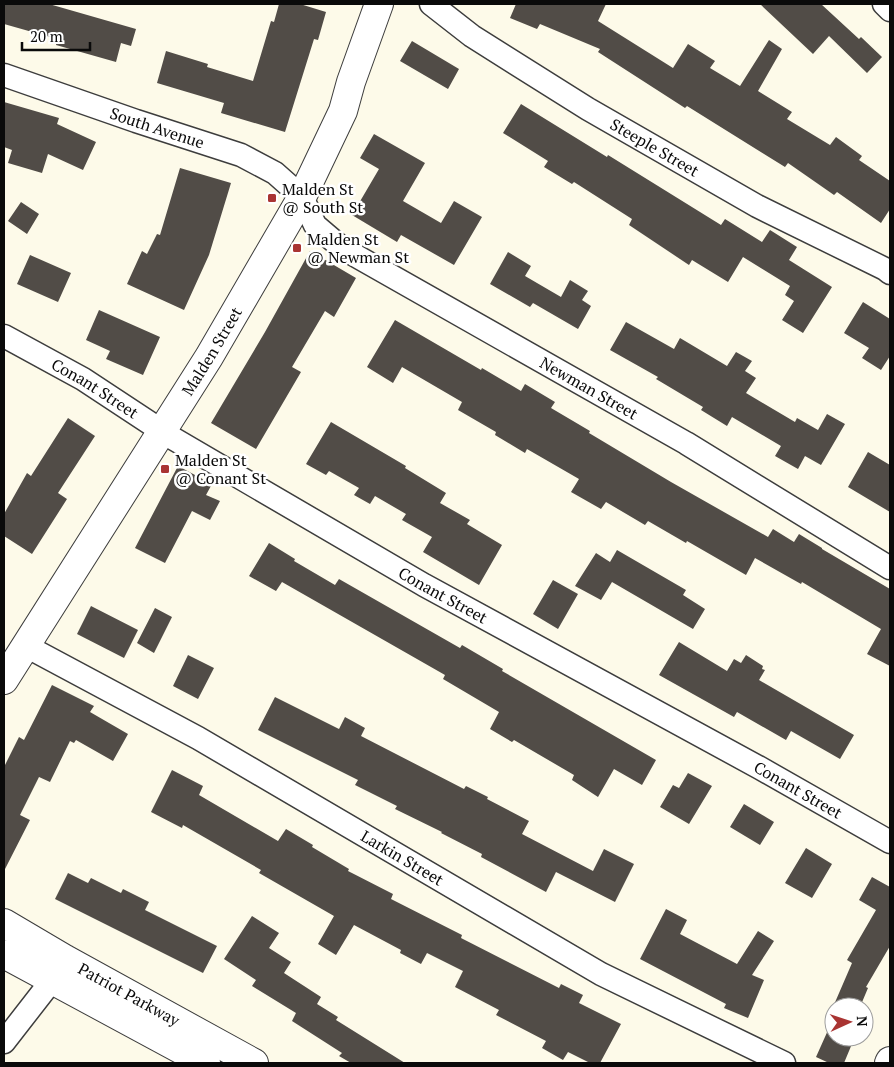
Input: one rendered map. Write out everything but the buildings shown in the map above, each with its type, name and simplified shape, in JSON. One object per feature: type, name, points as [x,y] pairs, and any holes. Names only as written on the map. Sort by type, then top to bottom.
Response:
[{"type":"street","name":"Malden Street","points":[[4,680],[210,357],[302,197],[343,111],[351,82],[379,4]]},
{"type":"street","name":"Steeple Street","points":[[431,4],[472,36],[588,109],[757,206],[890,273]]},
{"type":"street","points":[[884,4],[890,10]]},
{"type":"street","name":"South Avenue","points":[[4,75],[241,155],[276,173],[302,197]]},
{"type":"street","name":"Newman Street","points":[[302,197],[315,225],[342,248],[686,443],[890,568]]},
{"type":"street","name":"Conant Street","points":[[4,336],[83,379],[163,431],[424,585],[760,768],[890,842]]},
{"type":"street","name":"Larkin Street","points":[[26,646],[198,738],[601,974],[784,1063]]},
{"type":"street","name":"Patriot Parkway","points":[[4,923],[59,969],[206,1063]]},
{"type":"street","name":"Patriot Parkway","points":[[4,954],[59,969]]},
{"type":"street","points":[[4,1042],[59,969]]},
{"type":"street","name":"Patriot Parkway","points":[[180,1046],[254,1063]]},
{"type":"place","name":"Malden St @ South St","points":[[272,198]]},
{"type":"place","name":"Malden St @ Newman St","points":[[297,248]]},
{"type":"place","name":"Malden St @ Conant St","points":[[165,469]]}]
